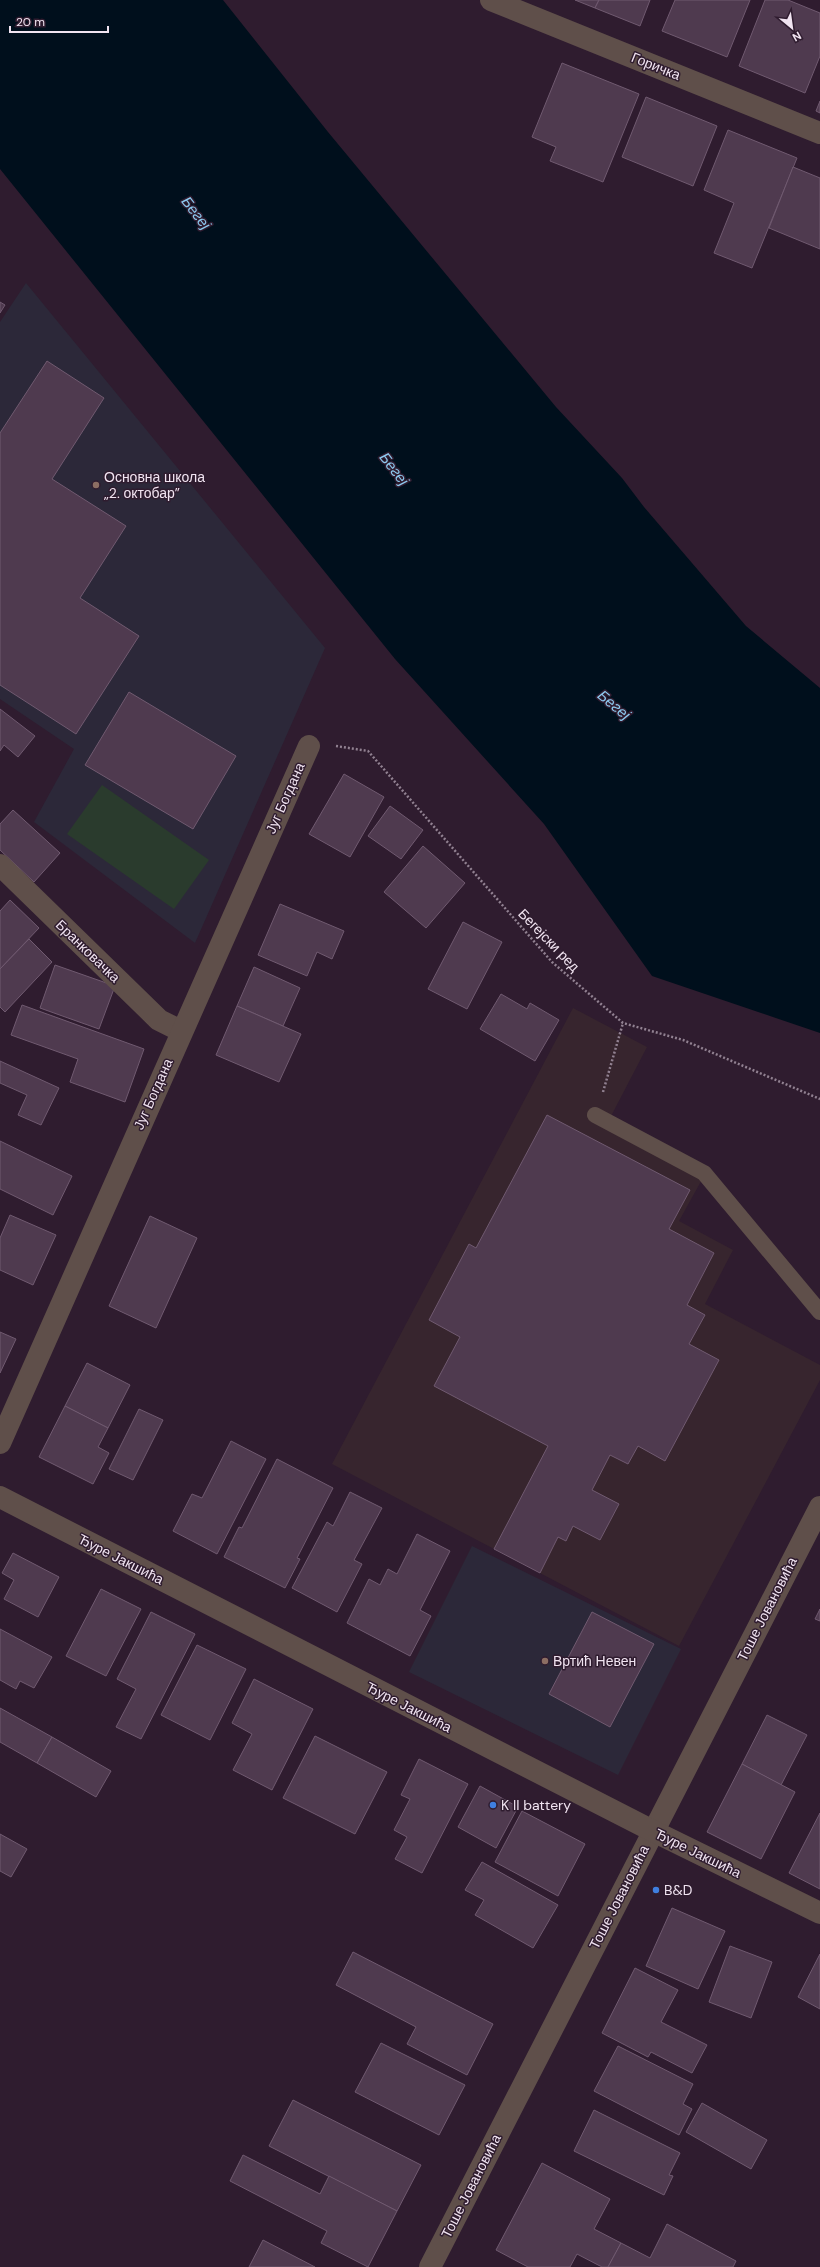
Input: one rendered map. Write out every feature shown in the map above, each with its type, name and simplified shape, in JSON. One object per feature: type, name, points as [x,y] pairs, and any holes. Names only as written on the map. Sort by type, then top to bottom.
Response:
[{"type":"street","name":"Горичка","points":[[491,0],[820,133]]},
{"type":"street","name":"Југ Богдана","points":[[0,1443],[181,1031],[309,746]]},
{"type":"street","name":"Бранковачка","points":[[0,865],[159,1020],[181,1031]]},
{"type":"street","name":"Ђуре Јакшића","points":[[0,1497],[653,1831],[820,1913]]},
{"type":"street","name":"Тоше Јовановића","points":[[430,2267],[820,1507]]},
{"type":"lane","points":[[596,1115],[704,1173],[820,1312]]},
{"type":"path","name":"Бегејски ред","points":[[309,746],[319,743],[368,751],[552,962],[623,1023],[683,1040],[820,1100]]},
{"type":"path","points":[[596,1115],[623,1023]]},
{"type":"shaded area","name":"Основна школа „2. октобар”","points":[[26,283],[325,648],[195,943],[34,822],[74,749],[0,699],[0,322]]},
{"type":"shaded area","points":[[573,1008],[647,1047],[608,1122],[705,1174],[679,1221],[733,1250],[705,1304],[820,1365],[820,1380],[679,1646],[332,1464]]},
{"type":"shaded area","name":"Вртић Невен","points":[[472,1546],[681,1649],[618,1775],[409,1672]]},
{"type":"green space","points":[[102,785],[209,860],[174,909],[67,834]]},
{"type":"water","name":"Бегеј","points":[[0,0],[223,0],[328,132],[556,407],[622,478],[644,507],[746,626],[820,688],[820,1033],[652,976],[544,824],[395,659],[0,169]]},
{"type":"building","points":[[575,0],[599,0],[595,8]]},
{"type":"building","points":[[599,0],[650,0],[640,26],[595,8]]},
{"type":"building","points":[[675,0],[750,0],[727,57],[662,31]]},
{"type":"building","points":[[765,0],[788,0],[820,13],[820,56],[805,93],[739,66]]},
{"type":"building","points":[[562,63],[639,94],[603,182],[550,161],[556,147],[532,137]]},
{"type":"building","points":[[646,97],[717,126],[693,186],[622,157]]},
{"type":"building","points":[[820,101],[820,113],[816,111]]},
{"type":"building","points":[[728,130],[797,158],[752,268],[714,253],[734,203],[704,190]]},
{"type":"building","points":[[793,167],[820,178],[820,249],[769,228]]},
{"type":"building","points":[[0,302],[5,305],[0,313]]},
{"type":"building","points":[[47,361],[104,398],[52,479],[126,526],[80,598],[139,636],[76,734],[0,685],[0,433]]},
{"type":"building","points":[[129,692],[236,756],[193,829],[85,765]]},
{"type":"building","points":[[0,709],[35,736],[18,757],[4,745],[0,751]]},
{"type":"building","points":[[344,774],[384,797],[350,857],[309,834]]},
{"type":"building","points":[[390,806],[423,830],[401,859],[368,836]]},
{"type":"building","points":[[13,810],[60,853],[34,882],[0,850],[0,824]]},
{"type":"building","points":[[423,846],[465,883],[426,928],[384,892]]},
{"type":"building","points":[[10,900],[39,928],[0,969],[0,911]]},
{"type":"building","points":[[280,904],[344,931],[332,959],[317,952],[307,976],[258,955]]},
{"type":"building","points":[[463,922],[502,942],[467,1009],[428,989]]},
{"type":"building","points":[[29,939],[52,962],[5,1012],[0,1007],[0,969]]},
{"type":"building","points":[[55,965],[115,986],[99,1029],[40,1008]]},
{"type":"building","points":[[254,967],[300,988],[283,1026],[237,1006]]},
{"type":"building","points":[[501,994],[527,1009],[530,1003],[559,1020],[535,1061],[480,1029]]},
{"type":"building","points":[[22,1005],[144,1049],[125,1102],[70,1082],[78,1059],[11,1035]]},
{"type":"building","points":[[237,1006],[301,1034],[279,1082],[216,1055]]},
{"type":"building","points":[[0,1061],[59,1088],[41,1125],[18,1115],[27,1095],[0,1083]]},
{"type":"building","points":[[547,1115],[690,1190],[669,1229],[714,1253],[687,1305],[705,1315],[689,1344],[719,1360],[665,1461],[638,1446],[628,1464],[610,1455],[592,1490],[619,1504],[600,1540],[573,1526],[566,1541],[558,1537],[540,1573],[494,1549],[548,1446],[434,1386],[460,1337],[429,1320],[469,1244],[476,1248]]},
{"type":"building","points":[[0,1141],[72,1176],[53,1215],[0,1189]]},
{"type":"building","points":[[10,1215],[56,1235],[33,1285],[0,1270],[0,1238]]},
{"type":"building","points":[[150,1216],[197,1238],[156,1328],[109,1306]]},
{"type":"building","points":[[0,1332],[16,1339],[0,1373]]},
{"type":"building","points":[[87,1363],[130,1385],[108,1428],[65,1406]]},
{"type":"building","points":[[65,1406],[108,1428],[98,1447],[109,1453],[93,1484],[39,1457]]},
{"type":"building","points":[[139,1409],[163,1420],[133,1480],[109,1469]]},
{"type":"building","points":[[231,1441],[266,1459],[217,1554],[173,1531],[192,1494],[202,1498]]},
{"type":"building","points":[[277,1459],[333,1488],[297,1558],[300,1559],[285,1588],[224,1557],[239,1527],[242,1528]]},
{"type":"building","points":[[350,1492],[382,1508],[354,1560],[362,1564],[337,1612],[292,1588],[327,1522],[333,1526]]},
{"type":"building","points":[[417,1534],[450,1551],[420,1610],[431,1616],[410,1656],[347,1623],[369,1579],[380,1585],[388,1569],[397,1574]]},
{"type":"building","points":[[13,1553],[59,1577],[38,1617],[4,1599],[14,1580],[2,1573]]},
{"type":"building","points":[[101,1589],[141,1609],[106,1676],[66,1656]]},
{"type":"building","points":[[820,1609],[820,1621],[815,1619]]},
{"type":"building","points":[[151,1612],[195,1634],[141,1739],[116,1727],[136,1689],[117,1679]]},
{"type":"building","points":[[592,1612],[654,1644],[610,1727],[549,1694]]},
{"type":"building","points":[[0,1629],[52,1657],[34,1688],[20,1681],[16,1689],[0,1680]]},
{"type":"building","points":[[197,1645],[246,1669],[210,1740],[161,1715]]},
{"type":"building","points":[[254,1679],[313,1709],[272,1790],[233,1770],[252,1734],[232,1723]]},
{"type":"building","points":[[0,1708],[52,1737],[37,1763],[0,1742]]},
{"type":"building","points":[[767,1715],[807,1735],[781,1785],[742,1764]]},
{"type":"building","points":[[315,1736],[387,1772],[355,1834],[283,1798]]},
{"type":"building","points":[[52,1737],[111,1771],[96,1797],[37,1763]]},
{"type":"building","points":[[419,1759],[468,1784],[422,1873],[395,1859],[407,1837],[394,1830],[410,1799],[401,1795]]},
{"type":"building","points":[[742,1764],[795,1792],[761,1859],[707,1832]]},
{"type":"building","points":[[480,1786],[518,1807],[496,1848],[458,1827]]},
{"type":"building","points":[[522,1811],[585,1844],[558,1896],[495,1862]]},
{"type":"building","points":[[820,1813],[820,1889],[789,1873]]},
{"type":"building","points":[[0,1834],[27,1849],[11,1877],[0,1871]]},
{"type":"building","points":[[482,1862],[558,1905],[533,1948],[475,1915],[484,1900],[465,1890]]},
{"type":"building","points":[[672,1908],[725,1931],[698,1989],[646,1966]]},
{"type":"building","points":[[730,1946],[772,1962],[751,2018],[709,2002]]},
{"type":"building","points":[[353,1952],[493,2024],[467,2075],[407,2044],[416,2027],[336,1985]]},
{"type":"building","points":[[820,1954],[820,2009],[798,1997]]},
{"type":"building","points":[[635,1968],[678,1990],[661,2022],[707,2045],[692,2073],[651,2052],[648,2057],[602,2033]]},
{"type":"building","points":[[381,2043],[465,2085],[439,2135],[355,2092]]},
{"type":"building","points":[[618,2046],[693,2084],[683,2104],[692,2109],[679,2135],[594,2091]]},
{"type":"building","points":[[293,2100],[421,2165],[397,2211],[269,2146]]},
{"type":"building","points":[[702,2103],[767,2140],[751,2169],[686,2132]]},
{"type":"building","points":[[594,2110],[680,2153],[669,2175],[673,2176],[664,2195],[574,2151]]},
{"type":"building","points":[[243,2155],[320,2194],[329,2176],[397,2211],[368,2267],[321,2243],[327,2231],[230,2181]]},
{"type":"building","points":[[542,2163],[610,2199],[594,2229],[621,2243],[608,2267],[602,2267],[577,2254],[570,2267],[528,2267],[496,2250]]},
{"type":"building","points":[[667,2224],[736,2261],[733,2267],[608,2267],[621,2243],[650,2258]]},
{"type":"building","points":[[263,2240],[315,2267],[249,2267]]},
{"type":"place","name":"Основна школа „2. октобар”","points":[[96,485]]},
{"type":"place","name":"Вртић Невен","points":[[545,1661]]},
{"type":"place","name":"K II battery","points":[[493,1805]]},
{"type":"place","name":"B&D","points":[[656,1890]]}]
